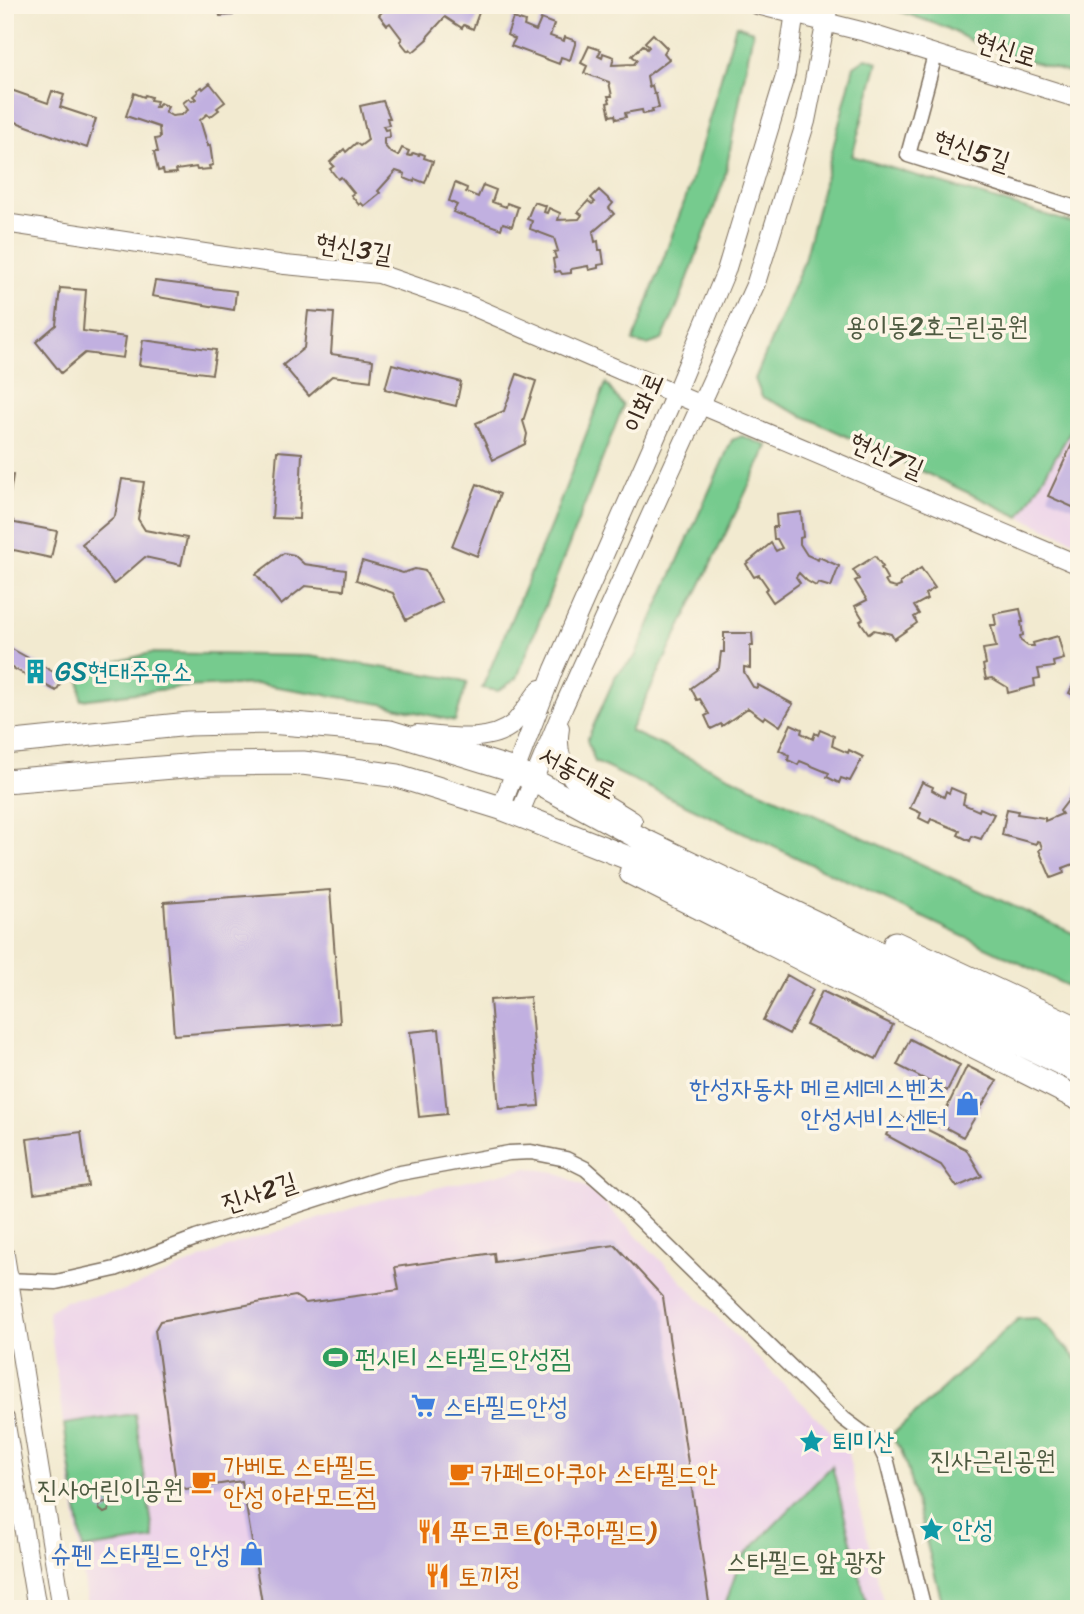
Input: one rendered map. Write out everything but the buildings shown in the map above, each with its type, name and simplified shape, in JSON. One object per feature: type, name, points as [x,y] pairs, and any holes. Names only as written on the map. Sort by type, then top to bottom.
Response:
[{"type":"main road","name":"서동대로","points":[[5,743],[189,724],[255,722],[390,732],[531,778],[643,840],[1079,1049]]},
{"type":"main road","points":[[5,781],[209,764],[303,763],[398,776],[510,812],[669,874],[1079,1072]]},
{"type":"main road","points":[[531,778],[633,821],[1079,1029]]},
{"type":"main road","points":[[510,812],[1079,1099]]},
{"type":"street","name":"현신로","points":[[757,5],[828,14],[865,32],[1079,99]]},
{"type":"street","name":"이화로","points":[[531,778],[554,669],[676,394],[726,271],[786,73],[795,10]]},
{"type":"street","name":"이화로","points":[[564,706],[756,283],[806,121],[828,14]]},
{"type":"street","name":"현신5길","points":[[935,55],[908,155],[1079,209]]},
{"type":"street","name":"현신3길","points":[[5,223],[285,265],[379,274],[467,304],[676,394]]},
{"type":"street","name":"현신7길","points":[[676,394],[1079,565]]},
{"type":"street","points":[[390,732],[455,736],[493,735],[516,721],[554,669]]},
{"type":"street","points":[[510,812],[531,778],[564,706]]},
{"type":"street","points":[[564,706],[558,741],[559,758],[567,773],[584,789],[633,821]]},
{"type":"street","name":"진사2길","points":[[7,1280],[56,1282],[115,1269],[196,1238],[396,1174],[509,1153],[531,1152],[566,1158],[598,1179],[844,1419],[879,1445],[894,1480],[924,1609]]},
{"type":"street","points":[[5,1255],[62,1609]]},
{"type":"street","points":[[5,1419],[37,1609]]},
{"type":"shaded area","points":[[1079,417],[1079,543],[1020,517]]},
{"type":"shaded area","points":[[528,1168],[555,1172],[582,1185],[598,1197],[847,1448],[885,1609],[88,1609],[48,1311],[65,1301],[124,1291],[239,1243],[376,1201]]},
{"type":"green space","points":[[882,5],[1079,5],[1079,76],[981,46],[947,28]]},
{"type":"green space","points":[[736,25],[753,31],[724,181],[662,340],[647,345],[633,342],[690,186]]},
{"type":"green space","name":"용이동2호근린공원","points":[[866,58],[878,62],[852,156],[1079,225],[1079,417],[1020,517],[762,397],[755,379],[803,264],[854,66]]},
{"type":"green space","points":[[606,383],[623,406],[517,678],[498,691],[482,688],[551,525]]},
{"type":"green space","points":[[742,436],[768,446],[630,731],[1079,936],[1079,976],[1072,988],[595,762],[587,740],[616,675],[635,657],[732,440]]},
{"type":"green space","points":[[151,653],[309,656],[467,683],[455,721],[382,704],[259,684],[182,687],[81,700],[79,671]]},
{"type":"green space","name":"진사근린공원","points":[[1036,1318],[1079,1362],[1079,1609],[944,1609],[907,1468],[901,1450],[891,1436],[1018,1319]]},
{"type":"green space","name":"진사어린이공원","points":[[135,1414],[154,1539],[83,1549],[64,1424]]},
{"type":"green space","name":"스타필드 앞 광장","points":[[832,1466],[868,1609],[724,1609],[740,1560]]},
{"type":"place","name":"GS현대주유소","points":[[35,671]]},
{"type":"place","name":"한성자동차 메르세데스벤츠 안성서비스센터","points":[[967,1103]]},
{"type":"place","name":"펀시티 스타필드안성점","points":[[335,1358]]},
{"type":"place","name":"스타필드안성","points":[[423,1406]]},
{"type":"place","name":"퇴미산","points":[[812,1441]]},
{"type":"place","name":"카페드아쿠아 스타필드안","points":[[461,1473]]},
{"type":"place","name":"가베도 스타필드 안성 아라모드점","points":[[203,1481]]},
{"type":"place","name":"안성","points":[[932,1529]]},
{"type":"place","name":"푸드코트(아쿠아필드)","points":[[429,1531]]},
{"type":"place","name":"슈펜 스타필드 안성","points":[[251,1554]]},
{"type":"place","name":"토끼정","points":[[438,1576]]}]
